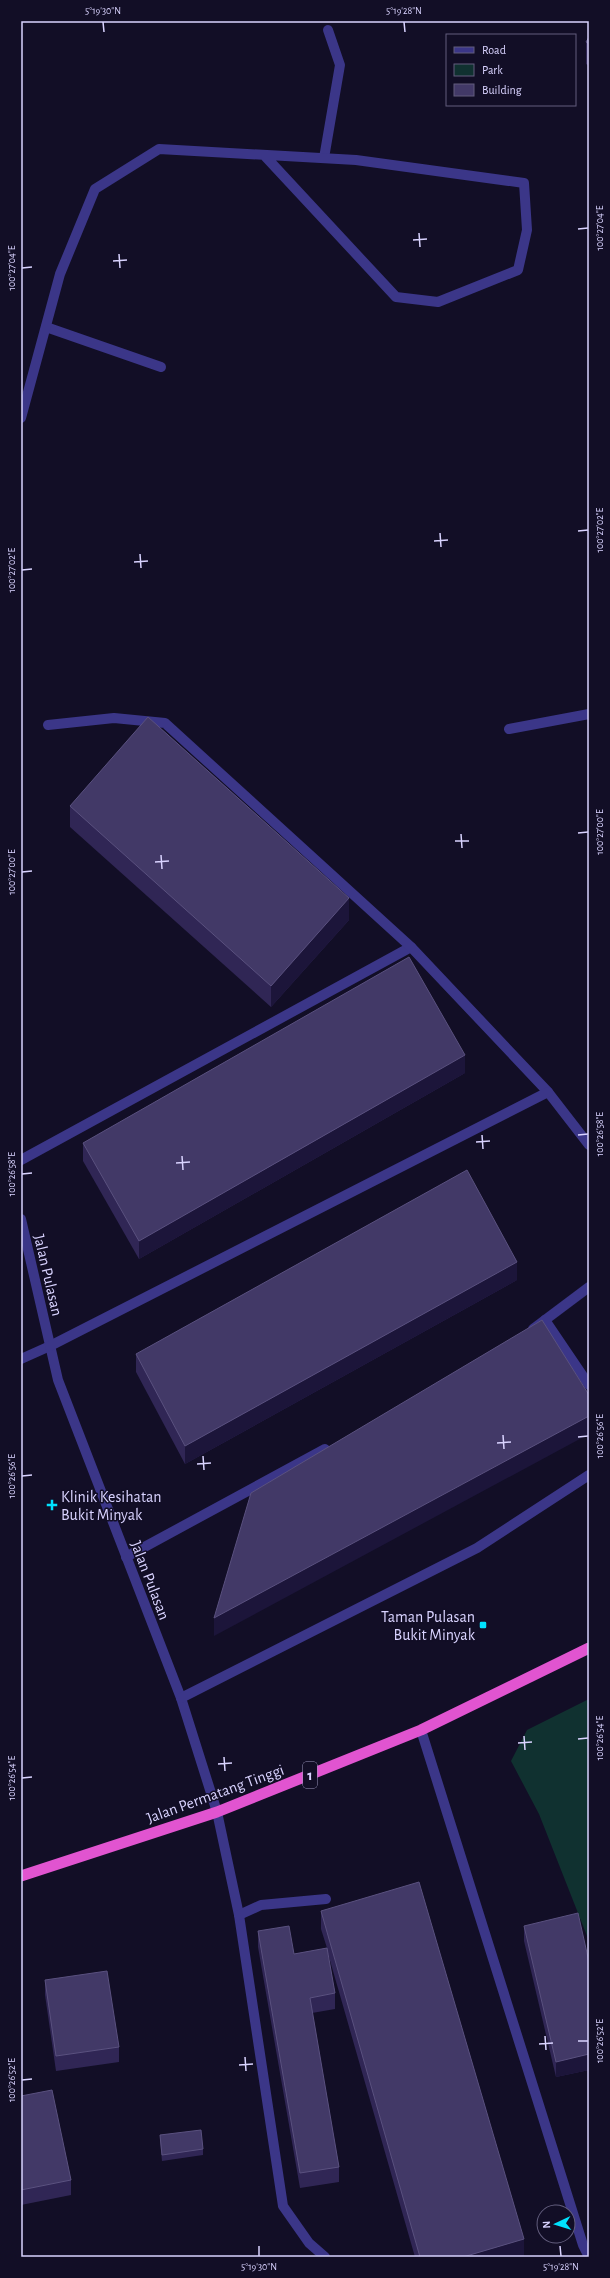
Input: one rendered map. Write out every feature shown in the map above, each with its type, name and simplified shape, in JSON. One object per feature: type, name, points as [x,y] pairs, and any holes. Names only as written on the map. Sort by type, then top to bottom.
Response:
[{"type":"highway","name":"Jalan Permatang Tinggi","points":[[21,1876],[217,1812],[420,1730],[589,1648]]},
{"type":"street","points":[[324,158],[340,65],[328,30]]},
{"type":"street","points":[[21,418],[60,274],[95,189],[159,149],[356,160],[524,183],[527,230],[518,270],[438,302],[396,297],[264,155]]},
{"type":"street","points":[[46,327],[161,367]]},
{"type":"street","points":[[509,729],[589,714]]},
{"type":"street","points":[[48,725],[114,718],[165,723],[411,947],[548,1092],[589,1145]]},
{"type":"street","points":[[21,1160],[411,947]]},
{"type":"street","points":[[21,1359],[50,1346],[548,1092]]},
{"type":"street","name":"Jalan Pulasan","points":[[21,1219],[58,1380],[181,1698],[217,1812],[239,1915],[283,2206],[309,2243],[325,2257]]},
{"type":"street","points":[[526,1334],[589,1287]]},
{"type":"street","points":[[545,1320],[589,1385]]},
{"type":"street","points":[[126,1557],[335,1444]]},
{"type":"street","points":[[181,1698],[477,1548],[589,1475]]},
{"type":"street","points":[[420,1730],[583,2245],[589,2256]]},
{"type":"street","points":[[239,1915],[261,1905],[326,1899]]},
{"type":"green space","points":[[589,1699],[589,1941],[539,1814],[511,1761],[527,1730]]},
{"type":"building","points":[[589,37],[589,44],[586,42]]},
{"type":"building","points":[[148,717],[349,898],[271,986],[70,806]]},
{"type":"building","points":[[409,957],[465,1055],[139,1241],[83,1143]]},
{"type":"building","points":[[467,1170],[517,1262],[185,1446],[136,1354]]},
{"type":"building","points":[[542,1320],[589,1395],[589,1416],[214,1618],[251,1493]]},
{"type":"building","points":[[419,1882],[524,2239],[463,2257],[420,2257],[321,1911]]},
{"type":"building","points":[[578,1913],[589,1962],[589,2054],[556,2062],[524,1926]]},
{"type":"building","points":[[289,1926],[294,1954],[327,1948],[335,1993],[310,1998],[339,2167],[300,2173],[258,1931]]},
{"type":"building","points":[[107,1971],[119,2047],[56,2056],[45,1980]]},
{"type":"building","points":[[52,2090],[71,2180],[21,2190],[21,2096]]},
{"type":"building","points":[[201,2130],[203,2149],[162,2155],[160,2135]]},
{"type":"place","name":"Klinik Kesihatan Bukit Minyak","points":[[52,1505]]},
{"type":"place","name":"Taman Pulasan Bukit Minyak","points":[[483,1625]]}]
